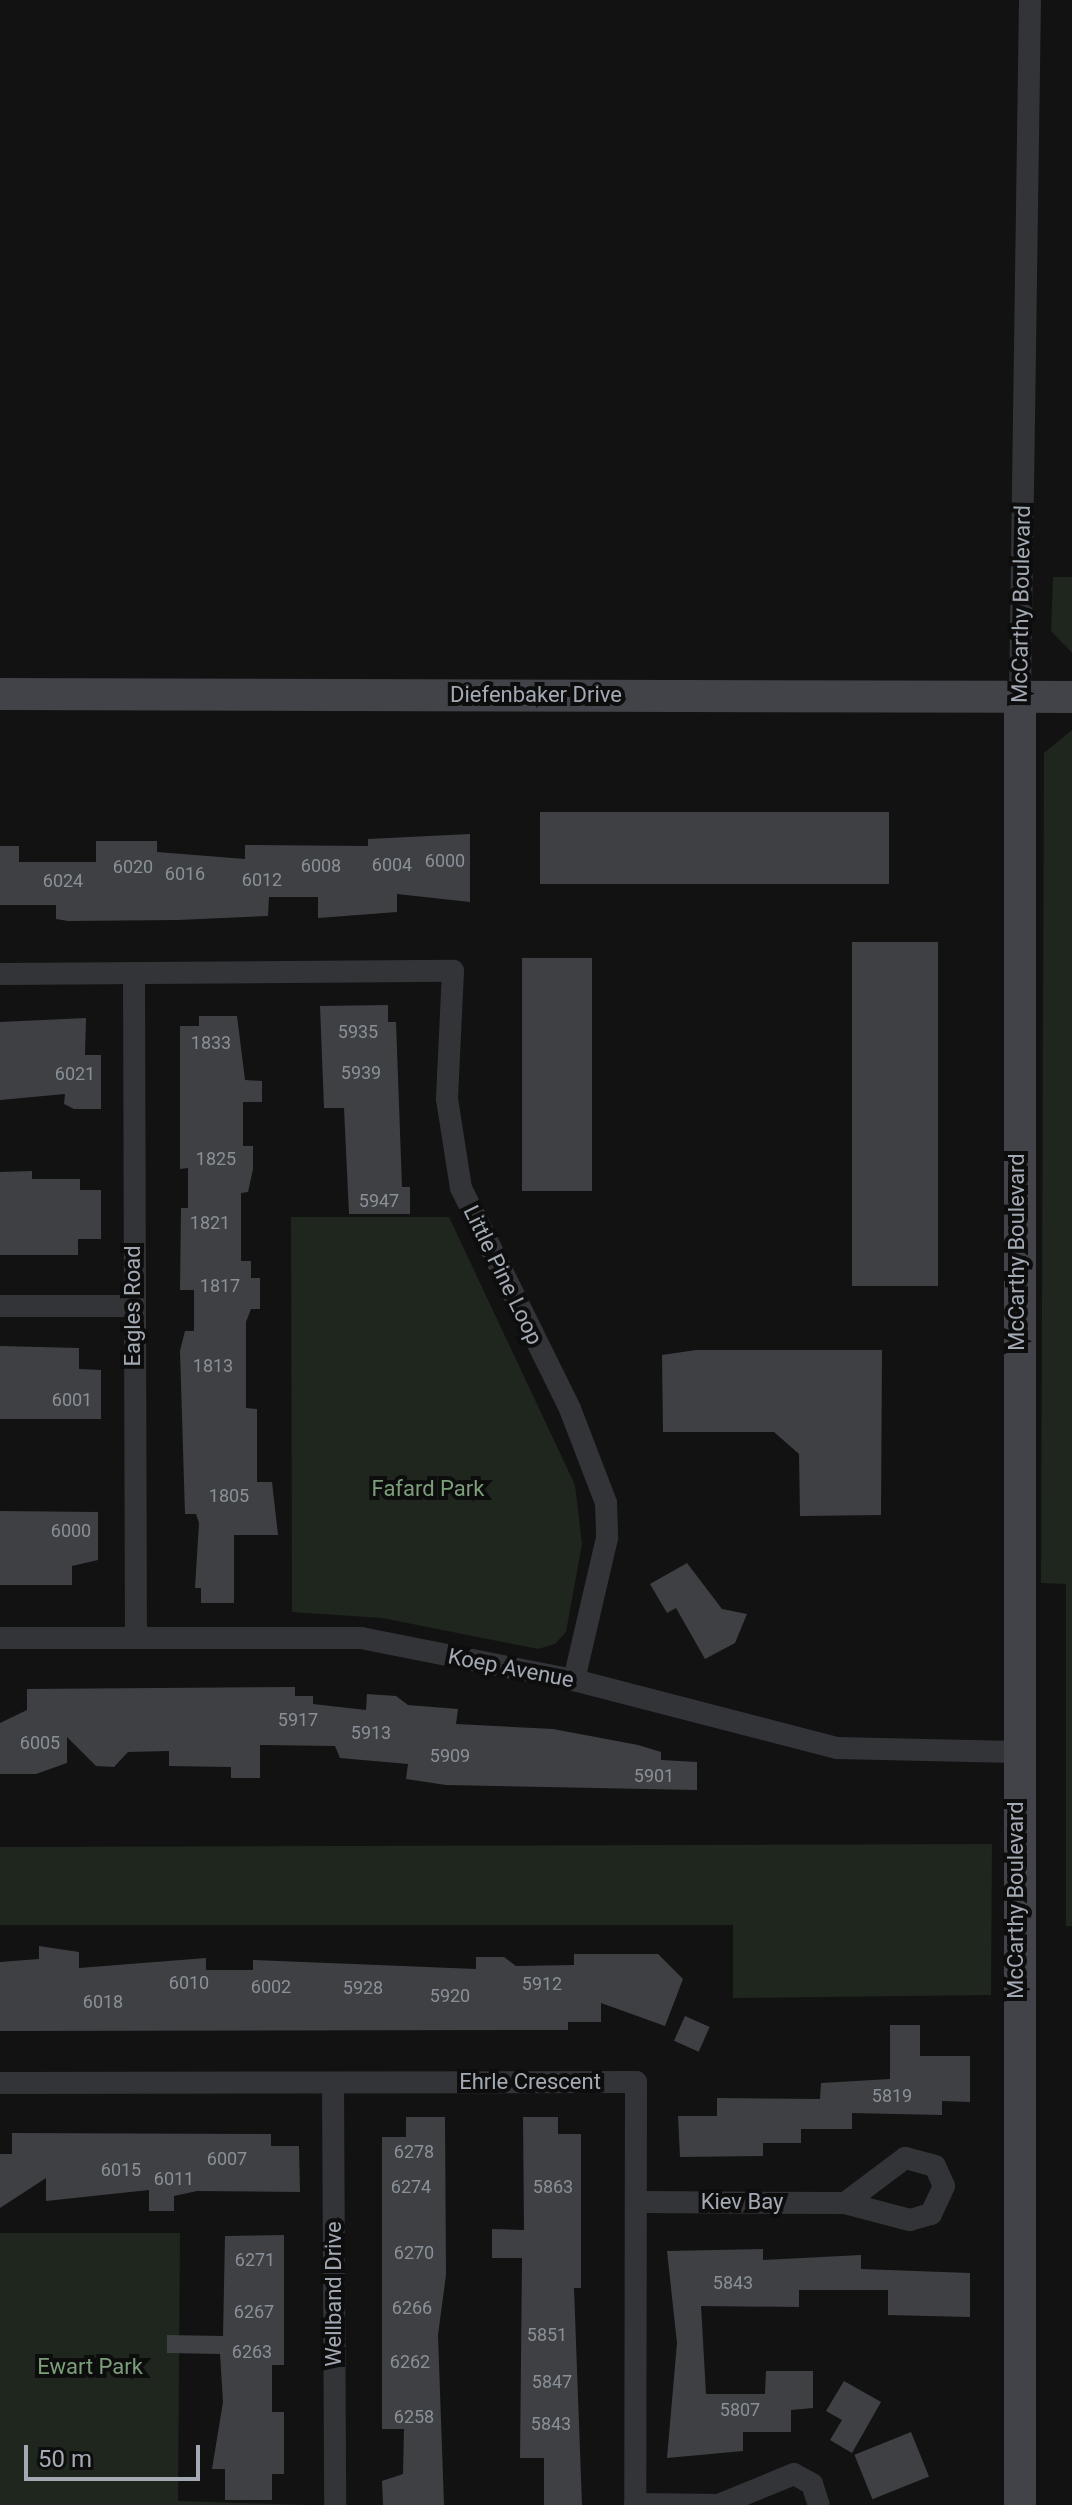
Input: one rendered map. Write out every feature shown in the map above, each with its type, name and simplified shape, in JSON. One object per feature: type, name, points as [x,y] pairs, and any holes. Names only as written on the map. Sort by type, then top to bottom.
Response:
[{"type":"main road","name":"Diefenbaker Drive","points":[[0,694],[1072,697]]},
{"type":"main road","name":"McCarthy Boulevard","points":[[1020,697],[1015,1752],[1020,2505]]},
{"type":"street","name":"McCarthy Boulevard","points":[[1020,697],[1030,0]]},
{"type":"street","name":"Little Pine Loop","points":[[0,974],[453,971],[447,1099],[461,1188],[570,1409],[606,1503],[607,1538],[574,1680]]},
{"type":"street","name":"Eagles Road","points":[[134,975],[132,1306],[136,1637]]},
{"type":"street","points":[[0,1306],[132,1306]]},
{"type":"street","name":"Koep Avenue","points":[[0,1638],[361,1638],[574,1680],[837,1748],[1015,1752]]},
{"type":"street","name":"Ehrle Crescent","points":[[0,2083],[636,2082],[639,2202],[635,2504]]},
{"type":"street","name":"Wellband Drive","points":[[333,2083],[335,2505]]},
{"type":"street","name":"Kiev Bay","points":[[639,2202],[845,2203]]},
{"type":"street","points":[[635,2504],[722,2504],[794,2474],[812,2484],[819,2505]]},
{"type":"green space","points":[[1053,577],[1072,577],[1072,653],[1051,631]]},
{"type":"green space","points":[[1072,730],[1072,1926],[1066,1926],[1066,1584],[1041,1583],[1044,753]]},
{"type":"green space","name":"Fafard Park","points":[[291,1217],[449,1217],[575,1485],[582,1544],[566,1632],[555,1644],[538,1649],[382,1618],[292,1612]]},
{"type":"green space","points":[[992,1844],[991,1995],[733,1998],[733,1925],[0,1925],[0,1847]]},
{"type":"green space","name":"Ewart Park","points":[[0,2233],[180,2233],[178,2501],[309,2505],[0,2505]]},
{"type":"building","points":[[540,812],[889,812],[889,884],[540,884]]},
{"type":"building","points":[[470,834],[470,902],[397,894],[397,912],[318,918],[318,897],[269,897],[268,916],[68,921],[56,919],[56,905],[0,905],[0,846],[19,846],[19,862],[96,862],[96,841],[157,841],[157,852],[245,859],[245,845],[368,846],[368,839]]},
{"type":"building","points":[[852,942],[938,942],[938,1286],[852,1286]]},
{"type":"building","points":[[522,958],[592,958],[592,1191],[522,1191]]},
{"type":"building","points":[[388,1005],[388,1022],[396,1022],[402,1187],[410,1187],[410,1214],[349,1214],[344,1108],[324,1108],[320,1006]]},
{"type":"building","points":[[199,1016],[237,1016],[245,1080],[262,1081],[262,1102],[243,1102],[243,1146],[253,1146],[253,1169],[248,1192],[241,1193],[241,1261],[251,1261],[251,1278],[260,1278],[260,1309],[251,1309],[246,1322],[246,1408],[257,1409],[257,1482],[272,1482],[278,1535],[234,1535],[234,1603],[201,1603],[201,1588],[195,1588],[199,1523],[196,1514],[185,1514],[180,1351],[185,1331],[194,1331],[194,1290],[180,1290],[181,1208],[188,1208],[188,1168],[180,1169],[180,1026],[199,1026]]},
{"type":"building","points":[[86,1018],[85,1055],[101,1055],[101,1109],[74,1109],[64,1104],[65,1094],[0,1100],[0,1022]]},
{"type":"building","points":[[32,1171],[32,1179],[80,1179],[80,1190],[101,1190],[101,1239],[78,1239],[78,1255],[0,1255],[0,1172]]},
{"type":"building","points":[[0,1346],[79,1348],[79,1369],[101,1370],[101,1419],[0,1419]]},
{"type":"building","points":[[696,1350],[882,1350],[881,1515],[800,1516],[799,1454],[774,1432],[663,1432],[662,1355]]},
{"type":"building","points":[[0,1511],[98,1512],[98,1560],[72,1566],[72,1585],[0,1585]]},
{"type":"building","points":[[687,1563],[722,1609],[747,1614],[735,1643],[705,1659],[676,1608],[667,1613],[650,1584]]},
{"type":"building","points":[[295,1687],[295,1696],[313,1696],[313,1704],[366,1710],[367,1694],[396,1696],[408,1705],[458,1709],[456,1724],[553,1729],[638,1745],[661,1752],[661,1760],[697,1762],[697,1790],[446,1785],[406,1779],[408,1764],[340,1758],[335,1746],[260,1745],[260,1778],[231,1778],[231,1767],[169,1766],[169,1751],[128,1752],[114,1767],[96,1766],[67,1737],[67,1763],[36,1774],[0,1774],[0,1723],[27,1710],[27,1689]]},
{"type":"building","points":[[39,1946],[79,1952],[79,1968],[206,1958],[206,1970],[253,1970],[253,1960],[476,1969],[476,1957],[504,1957],[516,1966],[574,1965],[574,1954],[658,1954],[683,1979],[665,2026],[601,2003],[601,2022],[568,2022],[568,2030],[0,2031],[0,1962],[39,1959]]},
{"type":"building","points":[[685,2016],[710,2027],[699,2052],[674,2041]]},
{"type":"building","points":[[890,2025],[920,2025],[920,2056],[970,2056],[970,2102],[942,2101],[942,2115],[852,2113],[852,2129],[801,2129],[801,2143],[763,2143],[763,2156],[680,2157],[678,2116],[717,2116],[717,2098],[820,2099],[821,2083],[890,2079]]},
{"type":"building","points":[[406,2117],[445,2117],[446,2275],[438,2335],[444,2505],[383,2505],[382,2481],[403,2474],[404,2429],[382,2429],[382,2137],[406,2137]]},
{"type":"building","points":[[523,2117],[558,2117],[558,2134],[581,2134],[581,2288],[574,2288],[582,2505],[544,2505],[544,2458],[520,2458],[522,2258],[492,2258],[492,2229],[524,2230]]},
{"type":"building","points":[[12,2133],[271,2134],[271,2146],[299,2146],[300,2192],[197,2191],[174,2196],[174,2211],[149,2211],[149,2190],[46,2201],[46,2178],[0,2208],[0,2154],[12,2154]]},
{"type":"building","points":[[284,2235],[284,2365],[272,2365],[272,2412],[284,2412],[284,2474],[272,2474],[272,2500],[225,2500],[225,2469],[212,2469],[223,2402],[220,2354],[167,2353],[167,2335],[223,2336],[225,2236]]},
{"type":"building","points":[[763,2249],[763,2260],[861,2255],[861,2269],[970,2273],[970,2317],[888,2315],[888,2290],[799,2290],[799,2307],[701,2306],[706,2394],[765,2394],[766,2371],[813,2371],[813,2408],[791,2410],[791,2432],[743,2432],[743,2451],[667,2458],[677,2343],[667,2251]]},
{"type":"building","points":[[844,2381],[881,2402],[852,2453],[830,2440],[842,2420],[826,2411]]},
{"type":"building","points":[[911,2432],[929,2477],[872,2499],[854,2455]]}]
